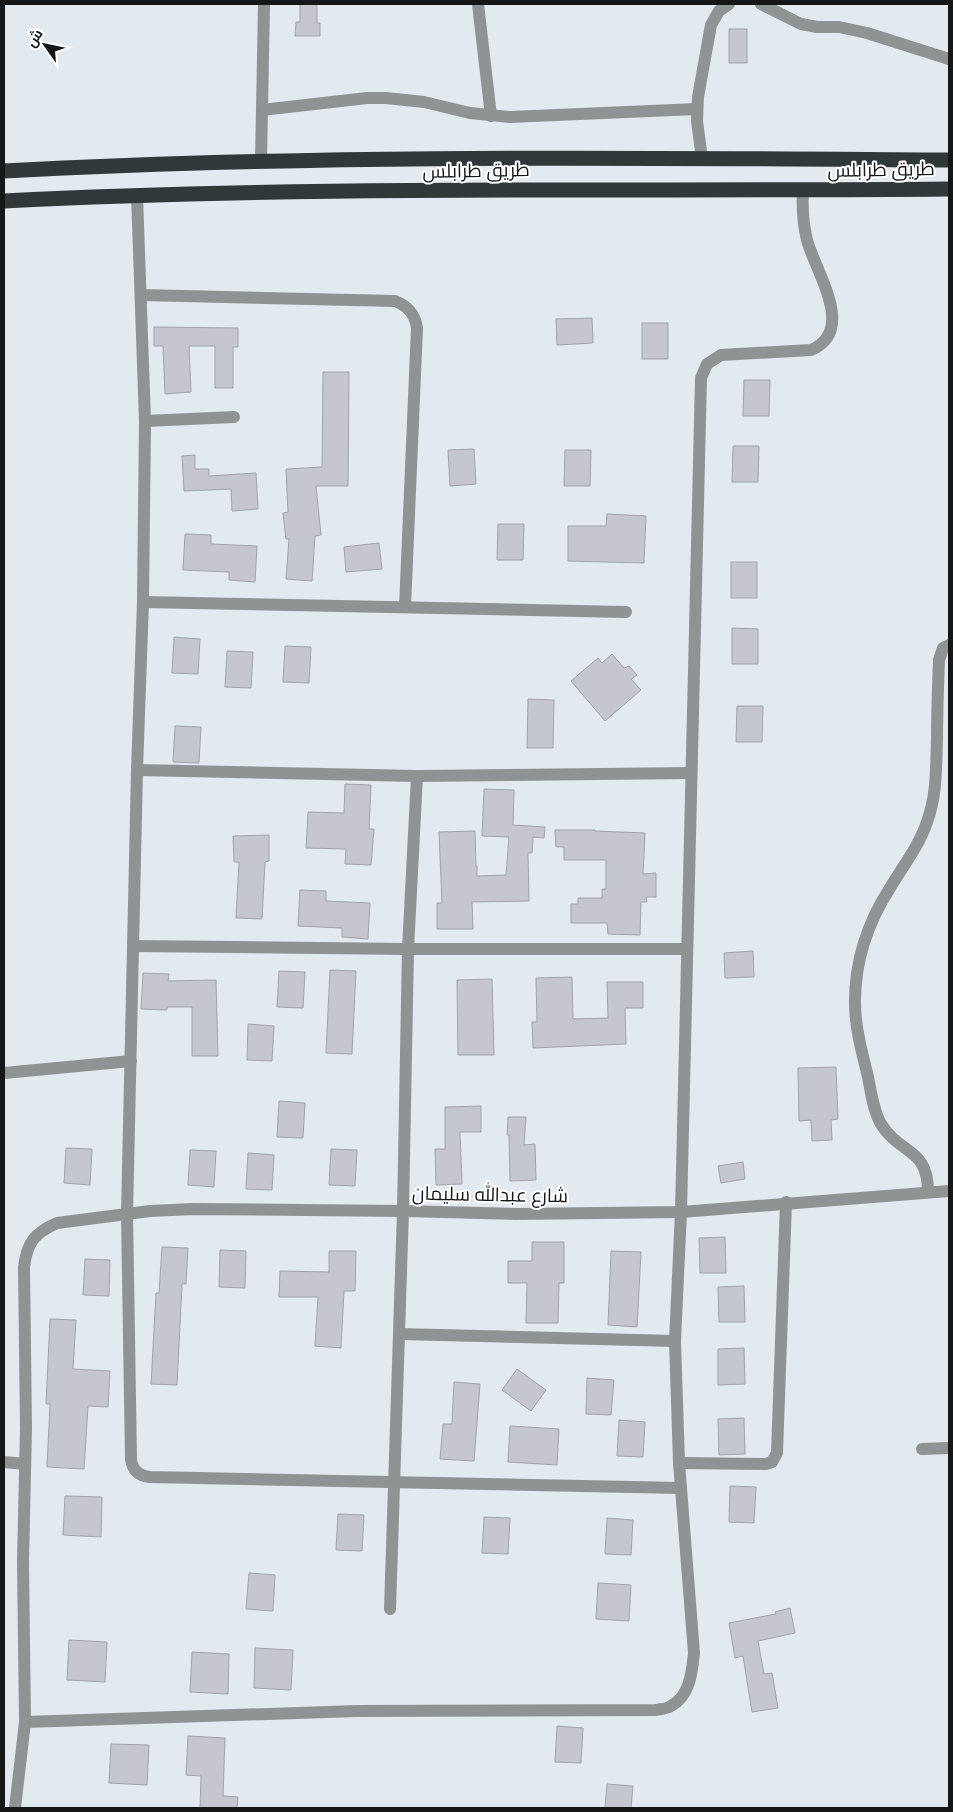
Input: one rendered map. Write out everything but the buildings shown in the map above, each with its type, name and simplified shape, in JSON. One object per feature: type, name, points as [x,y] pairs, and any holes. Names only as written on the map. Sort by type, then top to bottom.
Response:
[{"type":"highway","points":[[4,171],[113,165],[261,161],[949,160]]},
{"type":"highway","name":"طريق طرابلس","points":[[4,201],[137,195],[516,190],[949,189]]},
{"type":"street","points":[[261,161],[264,4]]},
{"type":"street","points":[[478,4],[491,116]]},
{"type":"street","points":[[702,159],[697,109],[712,25],[719,11],[729,4]]},
{"type":"street","points":[[761,4],[801,24],[867,33],[949,59]]},
{"type":"street","points":[[262,110],[367,98],[424,102],[491,116],[527,117],[697,109]]},
{"type":"street","points":[[25,1722],[357,1711],[656,1710],[672,1706],[683,1695],[692,1677],[694,1653],[681,1488],[675,1341],[681,1212],[701,378],[707,364],[721,355],[811,350],[818,347],[827,338],[831,326],[831,309],[828,294],[812,257],[807,240],[802,190]]},
{"type":"street","points":[[137,195],[145,421],[143,602],[137,770],[132,1061],[127,1214],[132,1464],[140,1475],[150,1477],[681,1488]]},
{"type":"street","points":[[141,295],[395,301],[409,309],[416,321],[417,328],[405,608]]},
{"type":"street","points":[[145,421],[234,417]]},
{"type":"street","points":[[143,602],[626,612]]},
{"type":"street","points":[[928,1192],[926,1171],[921,1161],[888,1133],[876,1113],[859,1039],[855,1002],[858,964],[870,925],[878,907],[915,848],[931,811],[936,784],[939,660],[943,648],[949,645]]},
{"type":"street","points":[[137,770],[417,776],[691,773]]},
{"type":"street","points":[[390,1609],[403,1211],[408,949],[417,776]]},
{"type":"street","points":[[134,946],[408,949],[687,949]]},
{"type":"street","points":[[4,1073],[132,1061]]},
{"type":"street","name":"شارع عبدالله سليمان","points":[[26,1464],[24,1267],[26,1252],[34,1238],[44,1229],[57,1223],[127,1214],[193,1209],[516,1214],[681,1212],[786,1202],[949,1191]]},
{"type":"street","points":[[680,1463],[766,1464],[774,1459],[776,1453],[786,1202]]},
{"type":"street","points":[[399,1334],[675,1341]]},
{"type":"street","points":[[922,1449],[949,1448]]},
{"type":"street","points":[[4,1462],[26,1464],[23,1562],[25,1722],[15,1808]]}]
